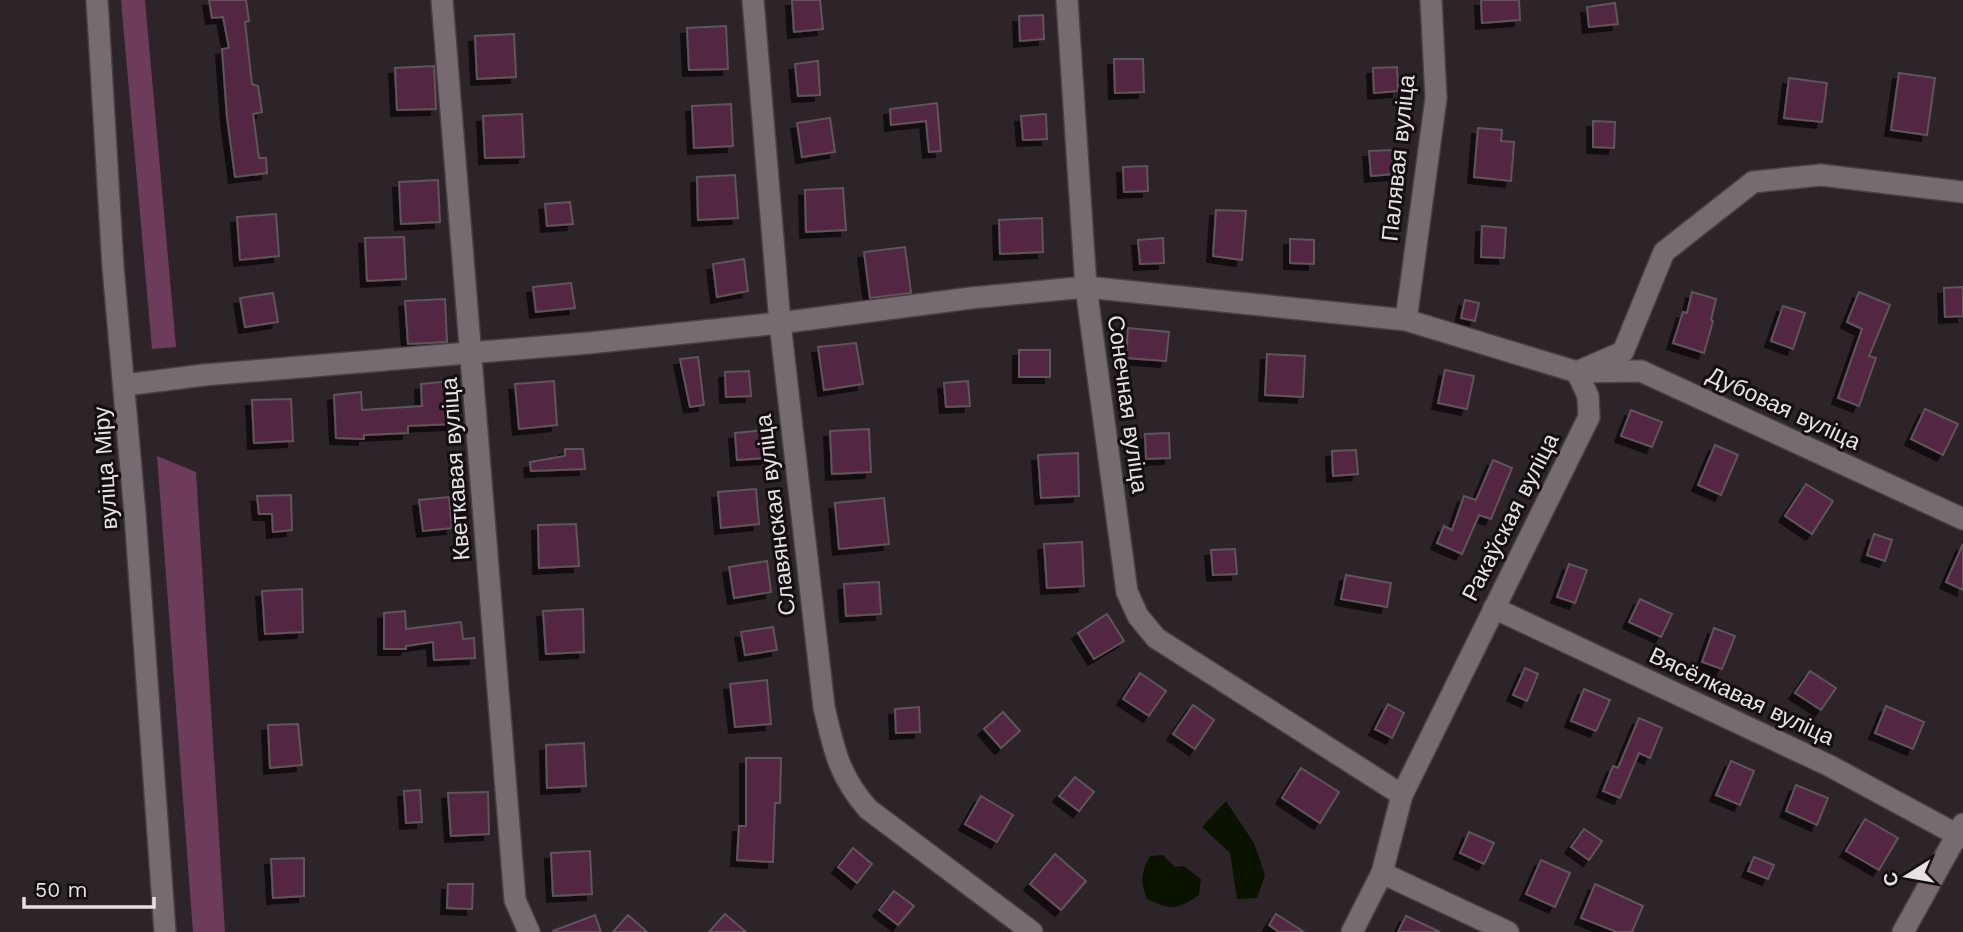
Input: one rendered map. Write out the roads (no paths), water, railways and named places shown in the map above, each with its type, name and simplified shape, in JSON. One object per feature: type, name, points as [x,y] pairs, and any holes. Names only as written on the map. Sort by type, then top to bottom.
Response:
[{"type":"street","name":"вуліца Міру","points":[[97,0],[113,267],[125,385],[165,932]]},
{"type":"street","name":"Кветкавая вуліца","points":[[442,0],[515,900],[529,932]]},
{"type":"street","name":"Славянская вуліца","points":[[753,0],[780,323],[824,708],[842,774],[852,791],[868,809],[1032,932]]},
{"type":"street","name":"Сонечная вуліца","points":[[1067,0],[1086,287],[1127,592],[1138,616],[1156,638],[1402,795]]},
{"type":"street","name":"Палявая вуліца","points":[[1406,320],[1436,98],[1430,0]]},
{"type":"street","points":[[1577,372],[1623,352],[1664,252],[1753,182],[1821,175],[1963,192]]},
{"type":"street","name":"Дубовая вуліца","points":[[125,385],[217,374],[589,343],[1086,287],[1406,320],[1577,372],[1641,371],[1963,519]]},
{"type":"street","name":"Ракаўская вуліца","points":[[1352,932],[1382,873],[1402,795],[1590,417],[1588,396],[1577,372]]},
{"type":"street","name":"Вясёлкавая вуліца","points":[[1494,608],[1830,766],[1961,833]]},
{"type":"street","points":[[1903,932],[1961,833]]},
{"type":"street","points":[[1382,873],[1508,932]]}]
